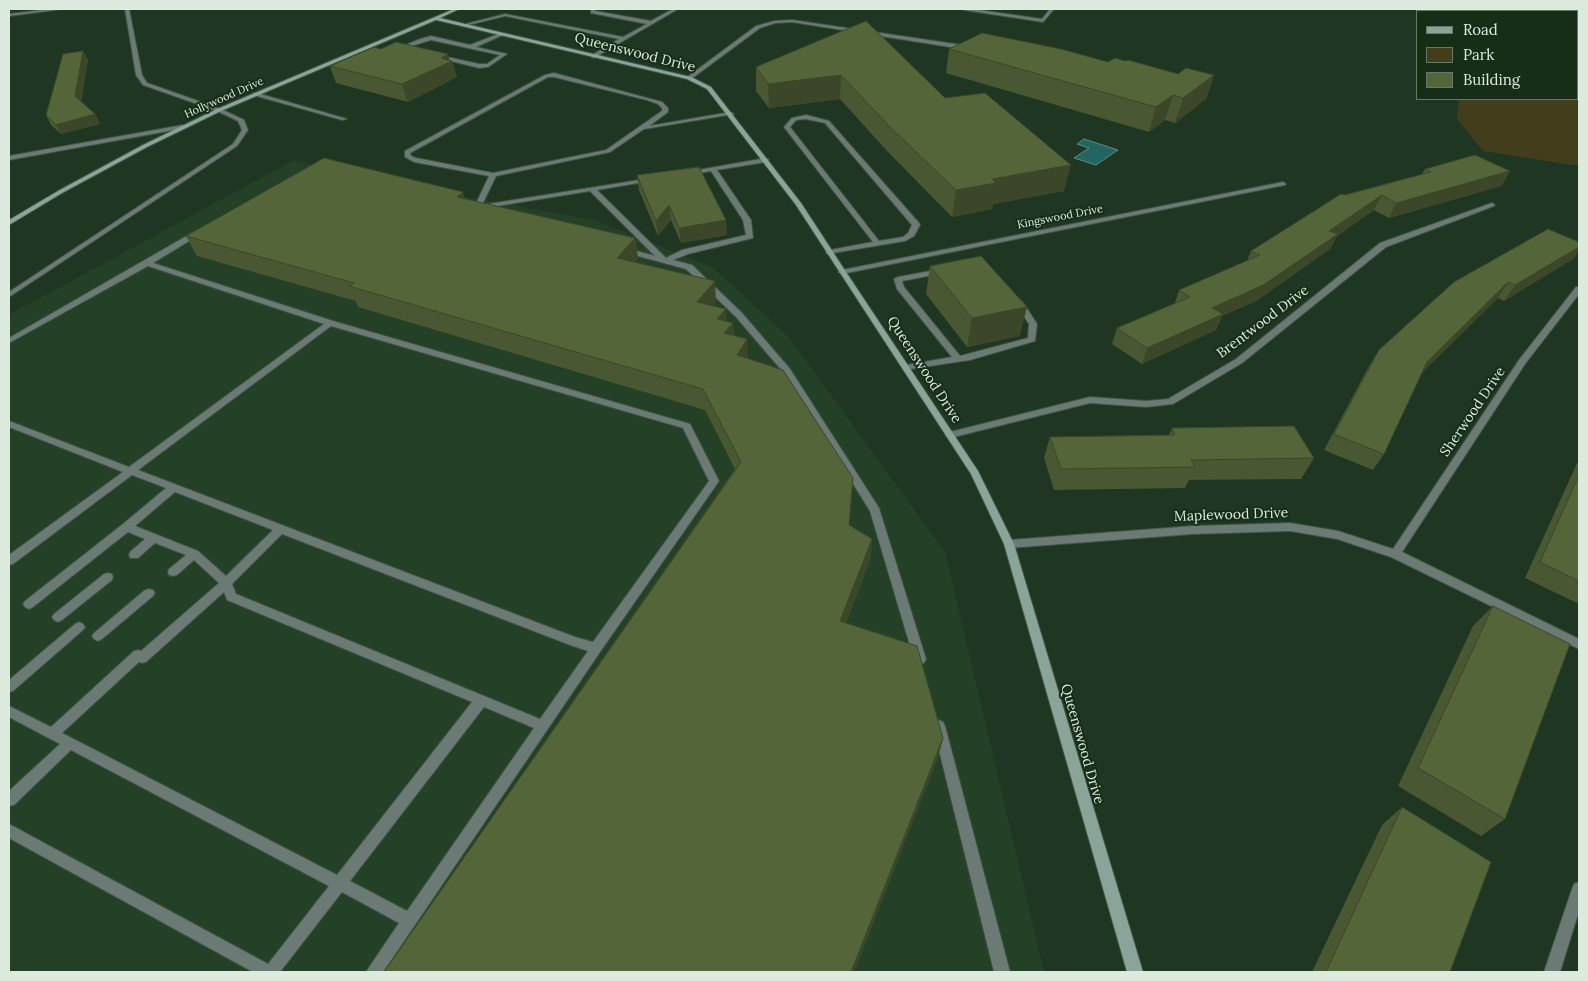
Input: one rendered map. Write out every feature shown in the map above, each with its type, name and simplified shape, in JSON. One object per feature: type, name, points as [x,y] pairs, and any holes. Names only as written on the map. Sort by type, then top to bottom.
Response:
[{"type":"street","points":[[9,15],[61,9]]},
{"type":"street","points":[[9,295],[235,145],[245,130],[241,120],[219,110],[145,84],[139,74],[127,9]]},
{"type":"street","name":"Hollywood Drive","points":[[9,224],[60,192],[183,127],[255,94],[457,9]]},
{"type":"street","points":[[593,9],[594,12],[652,23]]},
{"type":"street","points":[[964,9],[1043,21],[1052,9]]},
{"type":"street","points":[[664,10],[674,10]]},
{"type":"street","points":[[594,56],[674,10]]},
{"type":"street","points":[[464,25],[505,15],[625,39]]},
{"type":"street","name":"Queenswood Drive","points":[[434,18],[689,78],[709,88],[800,204],[842,272],[975,473],[1009,544],[1135,972]]},
{"type":"street","points":[[689,78],[758,27],[775,22],[792,22],[976,49]]},
{"type":"street","points":[[470,46],[502,34]]},
{"type":"street","points":[[422,53],[404,48],[431,38],[504,54],[488,65],[478,66],[432,56]]},
{"type":"street","points":[[547,76],[554,76],[649,99],[665,108],[666,112],[608,151],[493,175],[414,160],[408,157],[407,152],[547,76]]},
{"type":"street","points":[[255,94],[344,120]]},
{"type":"street","points":[[642,128],[731,114]]},
{"type":"street","points":[[830,252],[877,244],[905,238],[911,234],[916,225],[828,122],[806,117],[794,119],[787,127],[877,244]]},
{"type":"street","points":[[9,158],[183,127]]},
{"type":"street","points":[[686,174],[766,160]]},
{"type":"street","points":[[665,261],[685,252],[750,236],[747,220],[714,169]]},
{"type":"street","points":[[472,207],[493,175]]},
{"type":"street","points":[[472,207],[658,178]]},
{"type":"street","name":"Kingswood Drive","points":[[842,272],[1283,184]]},
{"type":"street","points":[[592,189],[665,261]]},
{"type":"street","name":"Brentwood Drive","points":[[950,435],[1090,400],[1146,404],[1170,402],[1238,361],[1384,245],[1492,205]]},
{"type":"street","points":[[472,207],[505,216]]},
{"type":"street","points":[[9,341],[205,229]]},
{"type":"street","points":[[618,248],[689,267],[739,316],[787,371],[875,512],[923,670]]},
{"type":"street","points":[[147,263],[330,323],[687,426],[714,481],[596,648],[374,972]]},
{"type":"street","points":[[950,270],[898,279],[900,287],[958,359]]},
{"type":"street","name":"Sherwood Drive","points":[[1396,554],[1522,362],[1579,289]]},
{"type":"street","points":[[907,368],[958,359],[1032,338],[1033,324],[1012,294]]},
{"type":"street","points":[[9,561],[330,323]]},
{"type":"street","points":[[9,424],[574,642],[596,648]]},
{"type":"street","points":[[30,604],[173,488]]},
{"type":"street","points":[[127,527],[194,554],[226,583],[231,598],[543,726]]},
{"type":"street","name":"Maplewood Drive","points":[[1009,544],[1193,530],[1290,527],[1338,535],[1396,554],[1579,644]]},
{"type":"street","points":[[52,734],[226,583],[280,529]]},
{"type":"street","points":[[134,555],[153,538]]},
{"type":"street","points":[[173,572],[194,554]]},
{"type":"street","points":[[58,617],[108,577]]},
{"type":"street","points":[[98,636],[149,593]]},
{"type":"street","points":[[9,687],[79,627]]},
{"type":"street","points":[[9,831],[270,972],[481,701]]},
{"type":"street","points":[[9,712],[409,920]]},
{"type":"street","points":[[936,718],[1002,972]]},
{"type":"street","points":[[9,800],[70,743]]},
{"type":"street","points":[[1552,972],[1579,889]]},
{"type":"shaded area","points":[[294,160],[373,180],[594,220],[712,267],[788,336],[945,552],[1044,972],[9,972],[9,315]]},
{"type":"green space","points":[[1579,9],[1579,166],[1483,151],[1457,119],[1459,100],[1578,100],[1578,10],[1546,10]]},
{"type":"water","points":[[1084,139],[1118,150],[1096,165],[1074,158],[1089,148],[1077,144]]},
{"type":"building","points":[[866,21],[945,98],[985,93],[1071,165],[992,179],[996,183],[956,190],[890,127],[841,75],[768,84],[756,67]]},
{"type":"building","points":[[982,33],[1061,49],[1108,62],[1115,58],[1178,74],[1186,68],[1214,75],[1183,98],[1173,95],[1156,107],[949,49]]},
{"type":"building","points":[[396,42],[448,54],[441,58],[452,61],[402,84],[330,66],[374,47],[381,49]]},
{"type":"building","points":[[83,51],[75,96],[95,114],[56,125],[46,115],[63,54]]},
{"type":"building","points":[[1475,155],[1510,171],[1396,203],[1382,195],[1329,231],[1338,234],[1263,285],[1212,308],[1223,314],[1147,348],[1117,328],[1190,297],[1179,290],[1260,255],[1251,251],[1341,194],[1345,195],[1431,172],[1425,169]]},
{"type":"building","points":[[324,158],[463,192],[457,197],[635,238],[617,258],[715,281],[697,302],[726,309],[717,319],[733,323],[724,333],[747,339],[737,355],[783,370],[853,478],[849,525],[872,539],[840,621],[917,646],[943,738],[851,972],[384,972],[741,462],[703,389],[349,286],[354,283],[186,236]]},
{"type":"building","points":[[699,167],[726,220],[679,228],[669,205],[656,221],[637,175]]},
{"type":"building","points":[[1548,229],[1579,242],[1579,247],[1515,285],[1508,282],[1427,362],[1384,454],[1334,434],[1379,350],[1454,282]]},
{"type":"building","points":[[981,256],[1027,307],[972,318],[930,266]]},
{"type":"building","points":[[1294,426],[1314,458],[1191,460],[1195,467],[1061,469],[1050,437],[1175,435],[1172,428]]},
{"type":"building","points":[[1579,475],[1579,581],[1540,562]]},
{"type":"building","points":[[1493,606],[1570,644],[1505,819],[1418,768]]},
{"type":"building","points":[[1402,807],[1491,862],[1450,972],[1326,972]]}]
